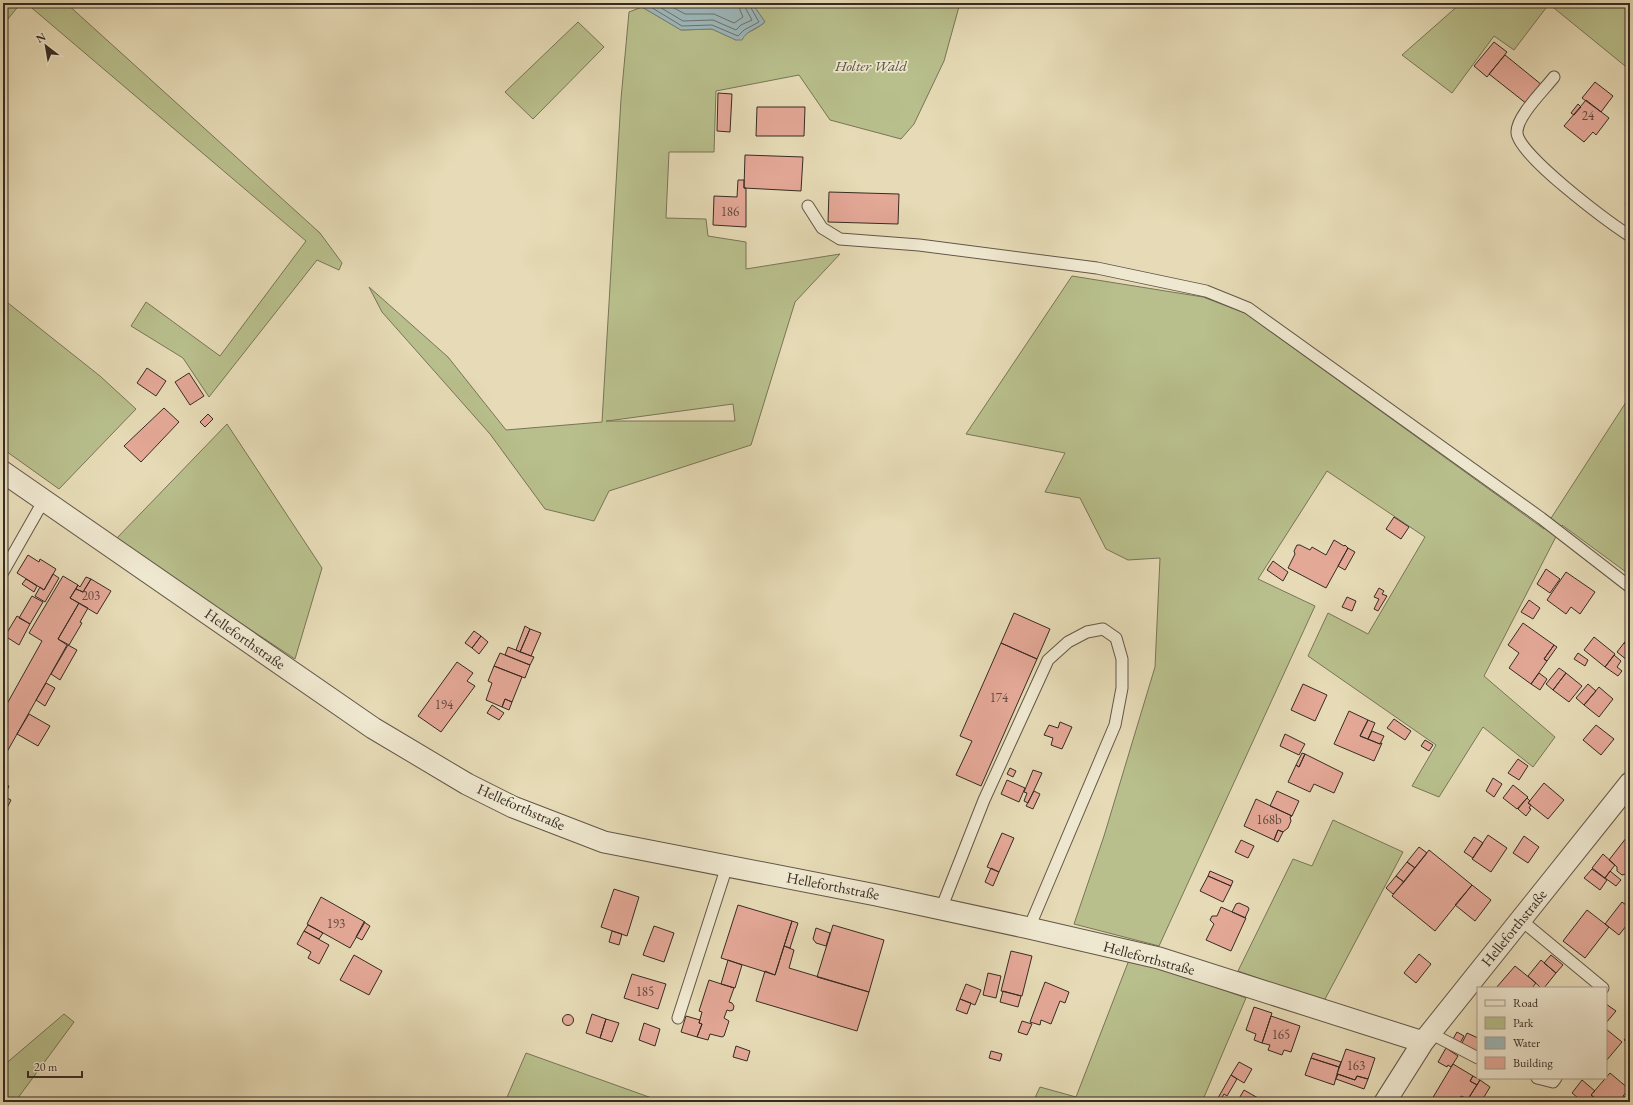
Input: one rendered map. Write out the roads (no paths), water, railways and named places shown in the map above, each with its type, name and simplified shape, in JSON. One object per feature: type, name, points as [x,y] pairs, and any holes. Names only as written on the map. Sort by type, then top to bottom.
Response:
[{"type":"street","name":"Helleforthstraße","points":[[3,472],[373,728],[467,784],[514,807],[604,842],[941,908],[1159,958],[1426,1038],[1630,783]]},
{"type":"street","points":[[1385,1102],[1426,1038]]},
{"type":"lane","points":[[1554,77],[1518,125],[1517,136],[1519,142],[1535,160],[1590,208],[1630,236]]},
{"type":"lane","points":[[808,206],[822,228],[840,239],[919,245],[1097,268],[1206,291],[1248,308],[1534,514],[1630,587]]},
{"type":"lane","points":[[3,572],[44,500]]},
{"type":"lane","points":[[941,908],[984,800],[1048,660],[1068,642],[1087,632],[1103,629],[1116,638],[1122,659],[1122,688],[1115,725],[1029,928]]},
{"type":"lane","points":[[678,1018],[727,866]]},
{"type":"lane","points":[[1521,920],[1601,987]]},
{"type":"lane","points":[[1426,1038],[1477,1058]]},
{"type":"lane","points":[[1541,1079],[1553,1082],[1555,1079]]},
{"type":"water","points":[[640,3],[755,3],[754,6],[765,22],[749,32],[742,40],[736,40],[712,29],[681,30],[642,7]]},
{"type":"park label","name":"Holter Wald","points":[[871,66]]}]
